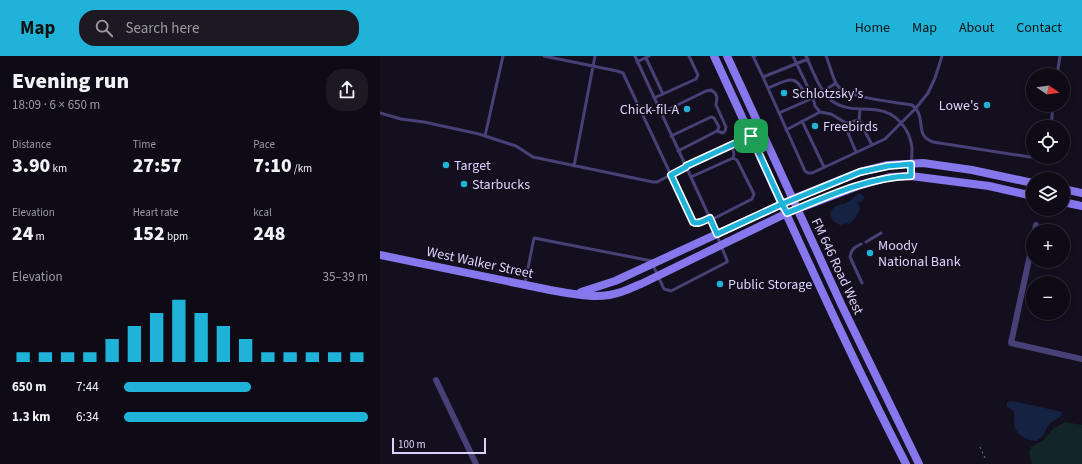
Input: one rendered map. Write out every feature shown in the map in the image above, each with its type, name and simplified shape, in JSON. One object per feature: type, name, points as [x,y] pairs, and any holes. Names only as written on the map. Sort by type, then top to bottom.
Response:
[{"type":"street","name":"FM 646 Road West","points":[[714,56],[866,385],[906,464]]},
{"type":"street","name":"FM 646 Road West","points":[[727,56],[842,306],[919,464]]},
{"type":"street","name":"West Walker Street","points":[[574,294],[604,286],[793,199],[860,172],[888,166],[923,163],[972,170],[1026,182]]},
{"type":"street","name":"West Walker Street","points":[[380,255],[574,294],[609,295],[621,292],[657,276],[797,208],[858,186],[890,177],[911,176],[989,186],[1026,194]]},
{"type":"street","points":[[1070,190],[1082,193]]},
{"type":"street","points":[[1070,203],[1082,206]]},
{"type":"street","points":[[1027,268],[1011,343],[1082,360]]},
{"type":"street","points":[[436,380],[476,464]]},
{"type":"lane","points":[[485,136],[503,56]]},
{"type":"lane","points":[[544,56],[623,73],[695,224],[710,219],[752,199],[754,194],[737,160],[733,158]]},
{"type":"lane","points":[[574,166],[595,56]]},
{"type":"lane","points":[[525,285],[534,238],[654,263],[657,276],[664,289],[671,290],[728,260],[635,56]]},
{"type":"lane","points":[[654,98],[696,79],[698,75],[689,56]]},
{"type":"lane","points":[[754,56],[805,171],[812,173],[885,139],[916,108],[928,93],[935,78],[942,56]]},
{"type":"lane","points":[[793,56],[813,98],[815,106],[820,112]]},
{"type":"lane","points":[[826,56],[836,83],[847,93],[912,105],[916,108],[921,119],[922,134],[926,139],[933,142],[1026,156]]},
{"type":"lane","points":[[1058,68],[1060,56]]},
{"type":"lane","points":[[637,62],[647,57],[663,94]]},
{"type":"lane","points":[[763,78],[797,64],[807,58],[823,91],[839,105],[851,109],[877,110],[886,112],[901,122],[910,140],[912,148],[911,176]]},
{"type":"lane","points":[[768,88],[786,80],[793,80],[800,84],[808,100]]},
{"type":"lane","points":[[779,113],[813,98],[836,83]]},
{"type":"lane","points":[[661,113],[706,91],[711,90],[717,97],[716,105],[726,127],[726,131],[723,133],[717,131],[678,151]]},
{"type":"lane","points":[[860,110],[859,120],[872,144]]},
{"type":"lane","points":[[786,130],[820,112],[831,114],[846,123],[859,120]]},
{"type":"lane","points":[[380,113],[387,116],[424,122],[485,136],[516,146],[533,157],[653,182],[671,175],[751,136]]},
{"type":"lane","points":[[671,136],[711,117],[714,118],[719,127],[717,131]]},
{"type":"lane","points":[[802,121],[824,167]]},
{"type":"lane","points":[[846,123],[846,128],[856,152]]},
{"type":"lane","points":[[732,145],[734,154],[733,158]]},
{"type":"lane","points":[[691,177],[733,158]]},
{"type":"lane","points":[[866,242],[881,233]]},
{"type":"lane","points":[[861,244],[853,248],[850,252],[850,256],[862,283]]},
{"type":"path","points":[[980,447],[985,458]]},
{"type":"green space","points":[[1065,422],[1082,425],[1082,464],[1032,464],[1029,453],[1031,447],[1043,440],[1053,429]]},
{"type":"water","points":[[858,194],[865,197],[858,203],[860,209],[855,218],[848,225],[847,223],[840,225],[833,221],[830,214],[833,208],[848,202]]},
{"type":"water","points":[[1013,401],[1063,412],[1060,417],[1050,423],[1042,437],[1036,441],[1025,438],[1019,434],[1015,428],[1014,411],[1007,407],[1007,402]]},
{"type":"place","name":"Schlotzsky's","points":[[784,93]]},
{"type":"place","name":"Lowe's","points":[[987,105]]},
{"type":"place","name":"Chick-fil-A","points":[[687,109]]},
{"type":"place","name":"Freebirds","points":[[815,126]]},
{"type":"place","name":"Target","points":[[446,165]]},
{"type":"place","name":"Starbucks","points":[[464,184]]},
{"type":"place","name":"Moody National Bank","points":[[870,253]]},
{"type":"place","name":"Public Storage","points":[[720,284]]},
{"type":"route","points":[[751,136],[686,166],[671,175],[695,224],[710,218],[717,234],[782,204],[787,213],[858,186],[890,177],[911,176],[911,164],[888,166],[860,172],[782,204],[751,136]]}]
